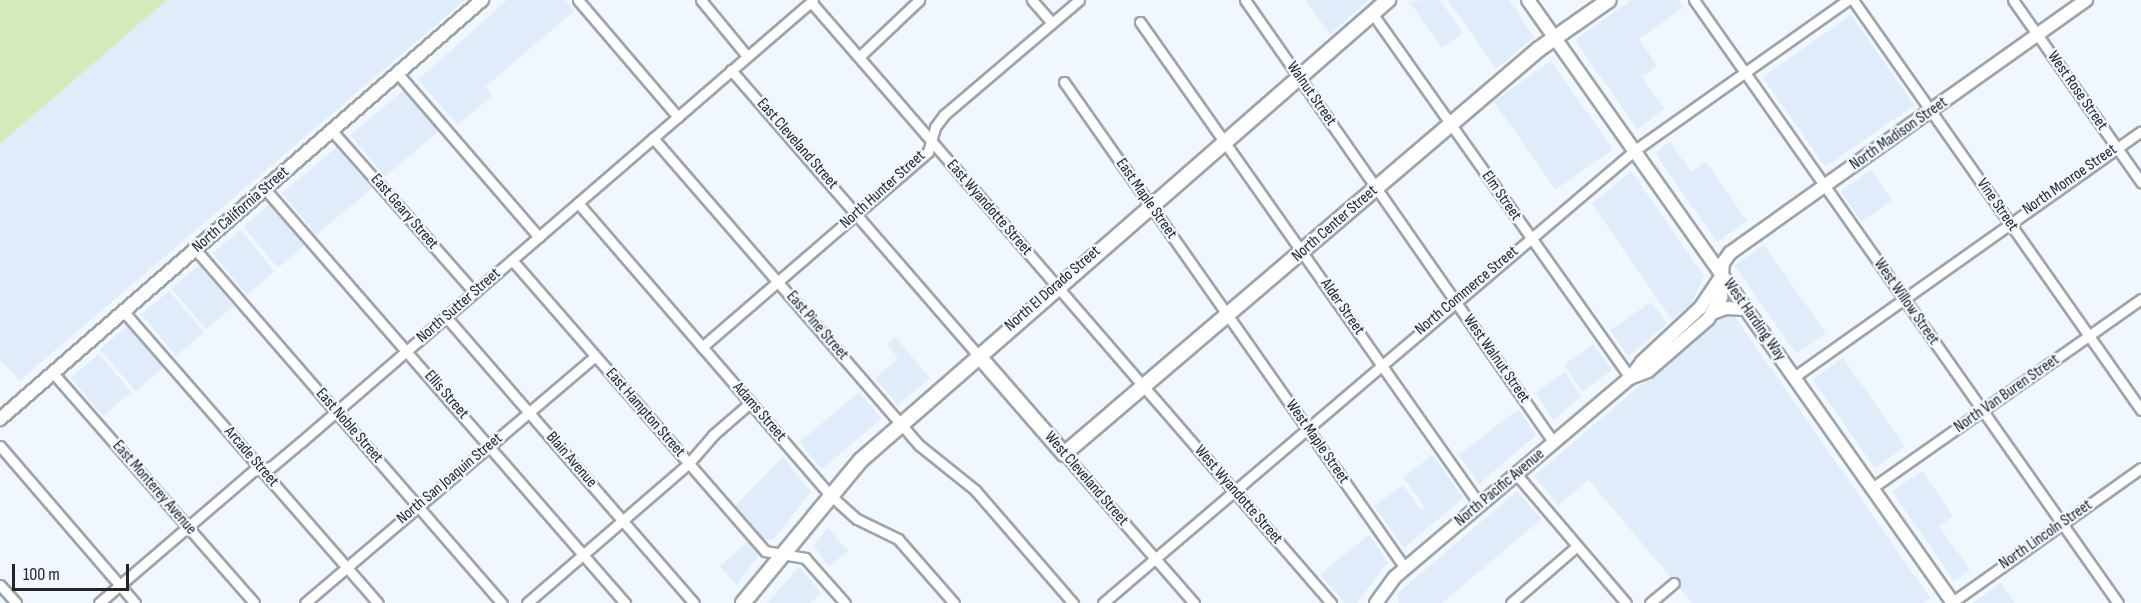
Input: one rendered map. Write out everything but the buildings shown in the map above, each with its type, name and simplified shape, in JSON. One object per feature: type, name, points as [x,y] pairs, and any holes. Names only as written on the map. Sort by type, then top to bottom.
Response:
[{"type":"main road","name":"North El Dorado Street","points":[[743,603],[830,495],[901,424],[1388,0]]},
{"type":"main road","name":"North Center Street","points":[[1064,454],[1555,38],[1609,0]]},
{"type":"main road","name":"West Cleveland Street","points":[[978,355],[1064,454]]},
{"type":"street","name":"North California Street","points":[[0,419],[399,75],[482,0]]},
{"type":"street","points":[[578,0],[678,117]]},
{"type":"street","points":[[701,0],[747,56]]},
{"type":"street","points":[[859,57],[919,0]]},
{"type":"street","points":[[1032,0],[1052,23]]},
{"type":"street","name":"North Hunter Street","points":[[702,347],[928,152],[935,127],[944,115],[1079,0]]},
{"type":"street","name":"Walnut Street","points":[[1245,0],[1377,188]]},
{"type":"street","name":"West Harding Way","points":[[1528,0],[1952,603]]},
{"type":"street","name":"West Willow Street","points":[[1694,0],[2118,603]]},
{"type":"street","name":"North Commerce Street","points":[[1103,603],[1456,300],[1635,150],[1848,0]]},
{"type":"street","name":"Vine Street","points":[[1853,0],[2141,410]]},
{"type":"street","name":"West Rose Street","points":[[2013,0],[2141,182]]},
{"type":"street","name":"North Madison Street","points":[[1722,275],[1730,253],[2086,0]]},
{"type":"street","name":"North Sutter Street","points":[[99,603],[252,471],[271,467],[447,318],[474,292],[812,1]]},
{"type":"street","name":"East Wyandotte Street","points":[[812,1],[1144,387]]},
{"type":"street","name":"Elm Street","points":[[1372,13],[1630,378]]},
{"type":"street","name":"Alder Street","points":[[1140,22],[1480,505]]},
{"type":"street","name":"East Cleveland Street","points":[[731,70],[978,355]]},
{"type":"street","points":[[399,75],[539,237]]},
{"type":"street","name":"East Maple Street","points":[[1064,82],[1227,316]]},
{"type":"street","name":"North Monroe Street","points":[[1794,377],[2141,130]]},
{"type":"street","name":"East Geary Street","points":[[333,132],[474,292]]},
{"type":"street","name":"East Pine Street","points":[[653,138],[901,424],[989,506],[1073,603]]},
{"type":"street","name":"West Walnut Street","points":[[1377,188],[1554,443]]},
{"type":"street","name":"Ellis Street","points":[[265,189],[490,445],[625,603]]},
{"type":"street","name":"Adams Street","points":[[578,204],[830,495],[857,519],[898,539],[954,603]]},
{"type":"street","name":"East Noble Street","points":[[195,249],[502,603]]},
{"type":"street","name":"East Hampton Street","points":[[512,260],[765,550],[806,558],[845,603]]},
{"type":"street","name":"North Pacific Avenue","points":[[1630,378],[1648,370],[1688,339],[1712,313],[1721,297],[1722,275]]},
{"type":"street","name":"North Pacific Avenue","points":[[1380,602],[1405,568],[1630,378],[1642,362],[1700,308],[1711,286],[1722,275]]},
{"type":"street","name":"North Van Buren Street","points":[[1872,488],[2141,299]]},
{"type":"street","points":[[1712,313],[1746,309]]},
{"type":"street","name":"Arcade Street","points":[[124,312],[378,603]]},
{"type":"street","name":"West Maple Street","points":[[1227,316],[1405,568]]},
{"type":"street","name":"Blain Avenue","points":[[447,318],[694,603]]},
{"type":"street","name":"North San Joaquin Street","points":[[305,603],[595,356]]},
{"type":"street","name":"East Monterey Avenue","points":[[53,373],[254,603]]},
{"type":"street","name":"West Wyandotte Street","points":[[1144,387],[1331,603]]},
{"type":"street","points":[[527,603],[689,463],[713,435],[750,403]]},
{"type":"street","points":[[0,446],[135,603]]},
{"type":"street","name":"West Cleveland Street","points":[[1064,454],[1194,603]]},
{"type":"street","name":"North Lincoln Street","points":[[1952,603],[2141,468]]},
{"type":"street","points":[[1517,475],[1626,603]]},
{"type":"street","points":[[1511,603],[1577,546]]},
{"type":"street","points":[[1650,603],[1674,583]]},
{"type":"street","points":[[0,585],[16,603]]},
{"type":"shaded area","points":[[167,0],[465,0],[19,381],[0,359],[0,144]]},
{"type":"shaded area","points":[[507,0],[565,0],[574,11],[485,87],[492,96],[458,125],[418,80]]},
{"type":"shaded area","points":[[1305,0],[1369,0],[1330,34]]},
{"type":"shaded area","points":[[1440,0],[1463,33],[1442,48],[1409,1]]},
{"type":"shaded area","points":[[1448,0],[1509,0],[1534,37],[1496,69]]},
{"type":"shaded area","points":[[1632,0],[1678,0],[1683,8],[1639,39],[1657,66],[1642,77],[1665,109],[1637,129],[1575,40]]},
{"type":"shaded area","points":[[1851,15],[1914,105],[1826,167],[1763,77]]},
{"type":"shaded area","points":[[1551,61],[1613,149],[1556,190],[1494,101]]},
{"type":"shaded area","points":[[404,90],[439,131],[385,176],[350,135]]},
{"type":"shaded area","points":[[1670,142],[1691,172],[1706,162],[1747,221],[1717,242],[1655,153]]},
{"type":"shaded area","points":[[337,147],[372,188],[317,235],[282,193]]},
{"type":"shaded area","points":[[1871,170],[1892,200],[1862,222],[1841,191]]},
{"type":"shaded area","points":[[1631,171],[1704,276],[1691,304],[1672,320],[1592,204]]},
{"type":"shaded area","points":[[270,204],[305,245],[278,268],[243,226]]},
{"type":"shaded area","points":[[240,230],[275,271],[247,295],[212,253]]},
{"type":"shaded area","points":[[1764,245],[1826,333],[1796,354],[1735,266]]},
{"type":"shaded area","points":[[199,265],[234,306],[206,330],[171,288]]},
{"type":"shaded area","points":[[169,291],[204,332],[176,356],[141,314]]},
{"type":"shaded area","points":[[1651,302],[1667,324],[1628,356],[1610,330]]},
{"type":"shaded area","points":[[1724,314],[1733,314],[1930,598],[1923,603],[1692,603],[1589,480],[1558,505],[1534,476]]},
{"type":"shaded area","points":[[127,326],[163,368],[136,391],[100,350]]},
{"type":"shaded area","points":[[895,337],[930,378],[898,405],[875,378],[898,358],[887,344]]},
{"type":"shaded area","points":[[1593,344],[1612,370],[1583,391],[1564,365]]},
{"type":"shaded area","points":[[99,354],[131,392],[103,416],[71,378]]},
{"type":"shaded area","points":[[1843,358],[1905,446],[1875,468],[1813,379]]},
{"type":"shaded area","points":[[1565,372],[1581,396],[1554,420],[1535,393]]},
{"type":"shaded area","points":[[859,392],[881,419],[822,469],[799,442]]},
{"type":"shaded area","points":[[1518,409],[1536,435],[1479,484],[1459,455]]},
{"type":"shaded area","points":[[1433,455],[1463,498],[1404,548],[1374,506],[1403,485],[1421,510],[1425,508],[1403,477]]},
{"type":"shaded area","points":[[783,457],[811,492],[773,540],[764,539],[735,506]]},
{"type":"shaded area","points":[[1922,471],[1953,516],[1939,526],[1970,570],[1954,581],[1892,491]]},
{"type":"shaded area","points":[[1517,491],[1541,519],[1442,603],[1399,603],[1397,594]]},
{"type":"shaded area","points":[[828,528],[848,551],[828,567],[814,545]]},
{"type":"shaded area","points":[[1369,535],[1388,562],[1357,603],[1345,603],[1320,574]]},
{"type":"shaded area","points":[[748,542],[759,555],[736,585],[720,566]]},
{"type":"shaded area","points":[[799,567],[821,593],[810,603],[767,603]]},
{"type":"shaded area","points":[[2001,583],[2015,603],[1973,603]]},
{"type":"green space","points":[[0,0],[167,0],[0,144]]}]
